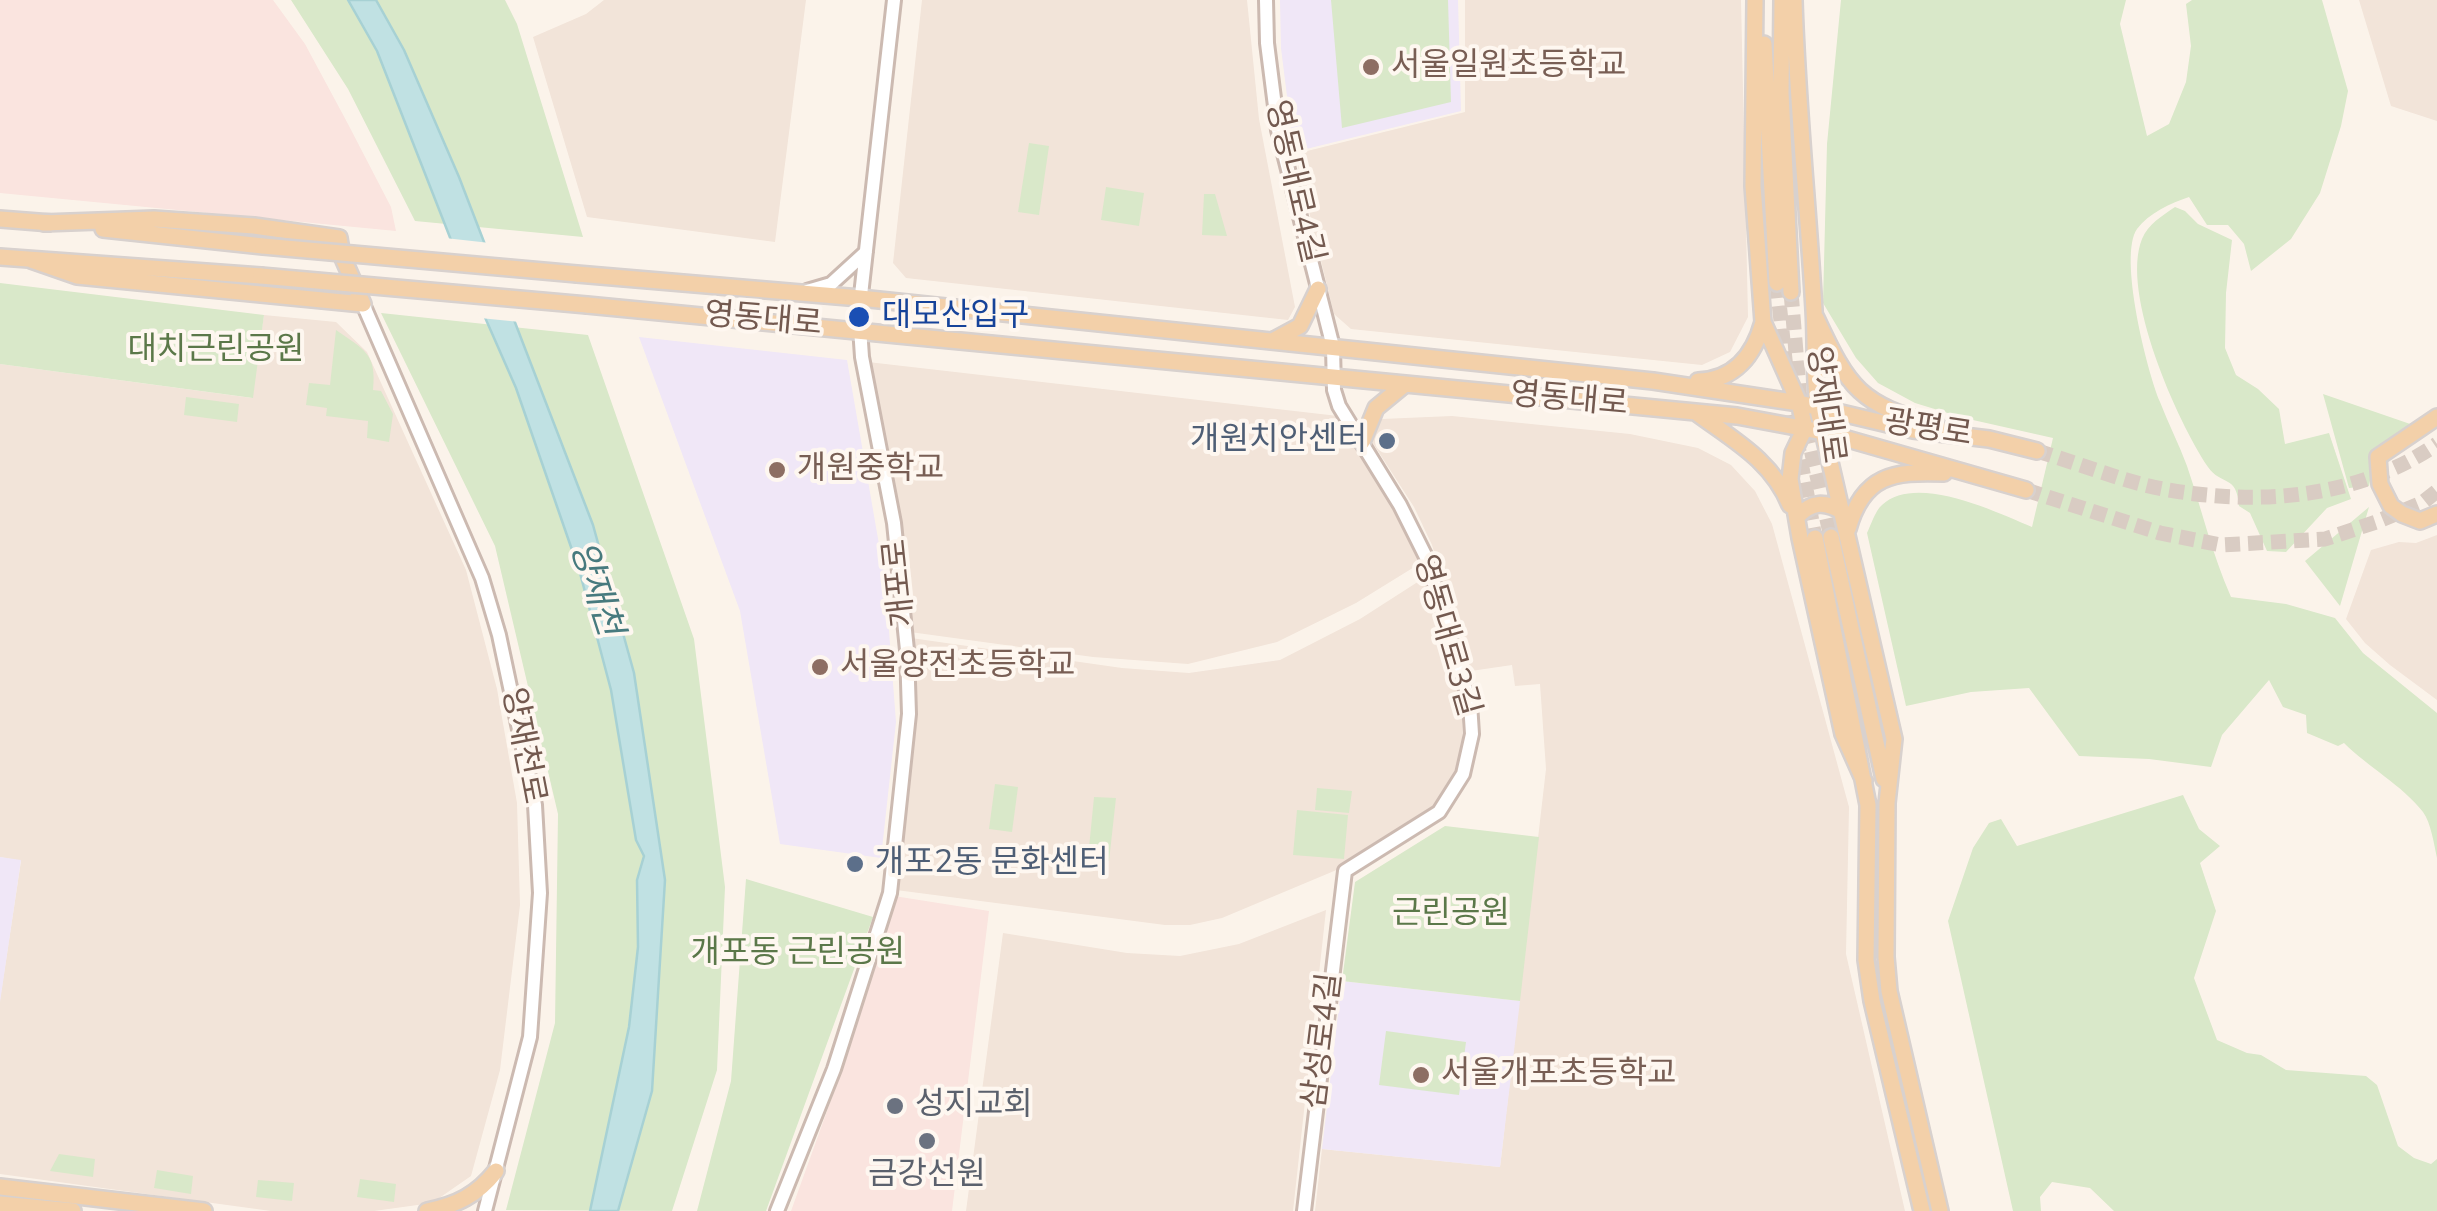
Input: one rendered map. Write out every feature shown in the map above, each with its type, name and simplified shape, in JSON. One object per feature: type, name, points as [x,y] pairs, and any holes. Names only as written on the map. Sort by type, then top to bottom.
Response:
[{"type":"main road","name":"양재대로","points":[[1755,0],[1753,186],[1763,322],[1799,404],[1804,428],[1793,453],[1790,478],[1797,518],[1815,538],[1879,745],[1888,803]]},
{"type":"main road","points":[[1763,0],[1784,288],[1782,0]]},
{"type":"main road","name":"양재대로","points":[[1794,0],[1818,410],[1894,739],[1888,803],[1889,991],[1940,1211]]},
{"type":"main road","name":"영동대로","points":[[4,218],[1272,340],[1404,385],[1737,416],[1823,432]]},
{"type":"main road","points":[[31,260],[78,276],[363,304],[342,256],[340,238],[254,226],[154,220],[44,223]]},
{"type":"main road","name":"영동대로","points":[[0,257],[860,329],[1654,381],[1818,410]]},
{"type":"main road","points":[[1272,340],[1300,326],[1318,289]]},
{"type":"main road","points":[[1814,314],[1843,372],[1874,403],[1894,414],[1989,439]]},
{"type":"main road","points":[[1654,381],[1714,380],[1726,376],[1748,356],[1763,322]]},
{"type":"main road","points":[[1362,442],[1376,408],[1404,385]]},
{"type":"main road","name":"광평로","points":[[1818,410],[2037,451]]},
{"type":"main road","points":[[1696,412],[1743,445],[1771,471],[1815,538]]},
{"type":"main road","points":[[2437,416],[2378,458],[2386,496],[2402,514],[2420,521],[2437,514]]},
{"type":"main road","name":"광평로","points":[[1823,432],[2026,490]]},
{"type":"main road","points":[[1848,529],[1859,499],[1884,478],[1918,472],[1971,475]]},
{"type":"main road","points":[[1797,518],[1806,508],[1819,503],[1843,512]]},
{"type":"main road","name":"양재대로","points":[[1815,538],[1843,734],[1864,781],[1868,805],[1866,960],[1872,1000],[1922,1211]]},
{"type":"main road","points":[[427,1211],[466,1199],[496,1171]]},
{"type":"main road","points":[[0,1186],[204,1211]]},
{"type":"main road","points":[[0,1204],[73,1211]]},
{"type":"street","name":"개포로","points":[[777,1211],[834,1069],[890,892],[909,714],[908,650],[894,523],[860,329],[860,298],[894,0]]},
{"type":"street","name":"영동대로4길","points":[[1266,0],[1266,44],[1278,130],[1334,362]]},
{"type":"street","points":[[801,292],[830,284],[866,252]]},
{"type":"street","name":"양재천로","points":[[363,304],[482,578],[500,634],[535,806],[540,892],[530,1036],[485,1211]]},
{"type":"street","name":"영동대로3길","points":[[1334,362],[1339,406],[1426,557],[1470,703],[1472,734],[1463,774],[1439,812],[1345,871]]},
{"type":"street","name":"삼성로4길","points":[[1304,1211],[1345,871]]},
{"type":"shaded area","points":[[0,0],[273,0],[305,44],[348,124],[391,207],[396,231],[0,193]]},
{"type":"shaded area","points":[[604,0],[806,0],[775,242],[587,217],[533,37],[586,14]]},
{"type":"shaded area","points":[[922,0],[1247,0],[1259,119],[1295,307],[1288,320],[906,278],[893,263]]},
{"type":"shaded area","name":"서울일원초등학교","points":[[1280,0],[1458,0],[1461,111],[1294,152],[1281,48]]},
{"type":"shaded area","points":[[1465,0],[1741,0],[1748,317],[1730,352],[1702,365],[1351,329],[1334,314],[1295,154],[1465,112]]},
{"type":"shaded area","points":[[2359,0],[2437,0],[2437,121],[2391,106]]},
{"type":"shaded area","points":[[264,315],[336,322],[367,352],[466,570],[497,689],[517,803],[520,905],[500,1070],[471,1176],[432,1203],[374,1211],[271,1211],[0,1174],[0,1000],[21,861],[0,857],[0,364],[252,398]]},
{"type":"shaded area","points":[[639,337],[847,360],[885,579],[896,722],[881,858],[780,844],[740,611]]},
{"type":"shaded area","points":[[868,362],[1338,416],[1398,511],[1424,561],[1356,603],[1277,642],[1188,664],[1093,657],[910,632]]},
{"type":"shaded area","points":[[1452,416],[1630,434],[1698,448],[1731,465],[1755,491],[1772,524],[1849,807],[1846,954],[1905,1211],[1315,1211],[1322,1149],[1500,1167],[1546,769],[1540,684],[1515,686],[1512,665],[1471,671],[1432,545],[1414,507],[1358,420]]},
{"type":"shaded area","points":[[2437,535],[2437,700],[2365,643],[2346,619],[2371,550],[2399,542],[2416,543]]},
{"type":"shaded area","points":[[1427,576],[1461,694],[1463,742],[1457,769],[1441,799],[1430,810],[1346,866],[1222,918],[1190,925],[896,890],[911,638],[1122,668],[1189,673],[1280,660],[1360,619]]},
{"type":"shaded area","points":[[0,857],[21,860],[0,1002]]},
{"type":"shaded area","points":[[894,896],[989,911],[952,1211],[791,1211],[844,1064]]},
{"type":"shaded area","points":[[1326,910],[1293,1211],[966,1211],[1003,933],[1127,953],[1180,956],[1239,944]]},
{"type":"shaded area","name":"서울개포초등학교","points":[[1342,981],[1520,1001],[1500,1167],[1322,1149]]},
{"type":"green space","points":[[291,0],[505,0],[517,24],[583,237],[415,221],[348,89]]},
{"type":"green space","points":[[1331,0],[1448,0],[1451,102],[1342,128]]},
{"type":"green space","points":[[1841,0],[2126,0],[2120,24],[2147,136],[2169,124],[2186,82],[2191,46],[2186,4],[2192,0],[2322,0],[2348,91],[2320,193],[2291,239],[2251,271],[2244,244],[2228,225],[2207,225],[2189,197],[2161,209],[2137,229],[2132,243],[2132,287],[2154,387],[2187,466],[2231,597],[2286,604],[2335,618],[2363,653],[2437,713],[2437,858],[2428,822],[2415,802],[2344,743],[2338,746],[2307,733],[2306,715],[2283,707],[2269,680],[2222,735],[2211,767],[2079,756],[2029,688],[1971,692],[1906,706],[1867,533],[1875,514],[1897,496],[1935,494],[1978,505],[2032,527],[2053,438],[1915,403],[1878,383],[1856,358],[1823,303],[1827,144]]},
{"type":"green space","points":[[1029,143],[1049,146],[1039,215],[1018,212]]},
{"type":"green space","points":[[1106,187],[1144,193],[1139,226],[1101,220]]},
{"type":"green space","points":[[1204,194],[1215,194],[1227,236],[1202,235]]},
{"type":"green space","points":[[2175,207],[2198,224],[2232,240],[2225,348],[2236,375],[2279,409],[2285,444],[2329,433],[2351,499],[2327,508],[2286,552],[2267,551],[2250,513],[2239,506],[2235,489],[2208,467],[2182,420],[2155,356],[2145,323],[2137,262],[2145,234]]},
{"type":"green space","name":"대치근린공원","points":[[0,283],[264,315],[253,398],[0,364]]},
{"type":"green space","points":[[381,313],[588,335],[694,639],[725,887],[717,1070],[672,1211],[506,1210],[555,1023],[558,814],[495,546]]},
{"type":"green space","points":[[336,330],[361,348],[370,360],[373,390],[381,391],[393,414],[389,442],[367,438],[368,421],[326,416],[327,408],[306,405],[309,383],[330,385]]},
{"type":"green space","points":[[2323,394],[2416,426],[2376,448],[2369,486],[2349,488]]},
{"type":"green space","points":[[186,397],[239,404],[237,422],[184,415]]},
{"type":"green space","points":[[2369,507],[2340,606],[2305,561]]},
{"type":"green space","points":[[995,784],[1018,787],[1012,832],[989,829]]},
{"type":"green space","points":[[1317,788],[1352,791],[1349,813],[1315,810]]},
{"type":"green space","points":[[2183,795],[2199,829],[2220,846],[2200,863],[2216,911],[2194,978],[2217,1040],[2261,1055],[2286,1070],[2366,1076],[2377,1085],[2398,1146],[2431,1164],[2437,1159],[2437,1211],[2114,1211],[2090,1188],[2052,1182],[2040,1197],[2041,1211],[2013,1211],[1948,921],[1973,848],[1989,823],[2001,819],[2017,846]]},
{"type":"green space","points":[[1094,797],[1116,798],[1109,861],[1088,858]]},
{"type":"green space","points":[[1297,810],[1348,815],[1344,859],[1293,855]]},
{"type":"green space","name":"근린공원","points":[[1445,826],[1539,837],[1520,1001],[1342,981],[1355,882]]},
{"type":"green space","name":"개포동 근린공원","points":[[746,879],[873,917],[766,1211],[697,1211],[731,1081]]},
{"type":"green space","points":[[1386,1031],[1466,1042],[1459,1095],[1379,1085]]},
{"type":"green space","points":[[59,1154],[95,1159],[93,1177],[50,1171]]},
{"type":"green space","points":[[157,1170],[193,1176],[191,1194],[154,1188]]},
{"type":"green space","points":[[360,1179],[396,1184],[394,1202],[357,1197]]},
{"type":"green space","points":[[258,1180],[294,1183],[292,1201],[256,1197]]},
{"type":"water","name":"양재천","points":[[348,0],[376,0],[404,50],[459,177],[593,525],[634,673],[665,880],[652,1091],[618,1211],[590,1211],[629,1027],[638,947],[637,880],[644,856],[636,840],[611,690],[580,573],[516,388],[451,240],[377,51]]},
{"type":"pier","points":[[445,238],[490,243],[520,322],[480,318]]},
{"type":"tunnel","points":[[1777,283],[1786,369]]},
{"type":"tunnel","points":[[1791,292],[1800,401],[1831,537]]},
{"type":"tunnel","points":[[1788,392],[1815,538]]},
{"type":"tunnel","points":[[2037,451],[2163,489],[2270,497],[2340,487],[2374,477],[2437,444]]},
{"type":"tunnel","points":[[2026,490],[2160,533],[2221,545],[2325,539],[2422,503],[2437,491]]},
{"type":"place","name":"서울일원초등학교","points":[[1371,67]]},
{"type":"place","name":"대모산입구","points":[[859,317]]},
{"type":"place","name":"개원치안센터","points":[[1387,441]]},
{"type":"place","name":"개원중학교","points":[[777,470]]},
{"type":"place","name":"서울양전초등학교","points":[[820,667]]},
{"type":"place","name":"개포2동 문화센터","points":[[855,864]]},
{"type":"place","name":"서울개포초등학교","points":[[1421,1075]]},
{"type":"place","name":"성지교회","points":[[895,1106]]},
{"type":"place","name":"금강선원","points":[[927,1141]]}]
